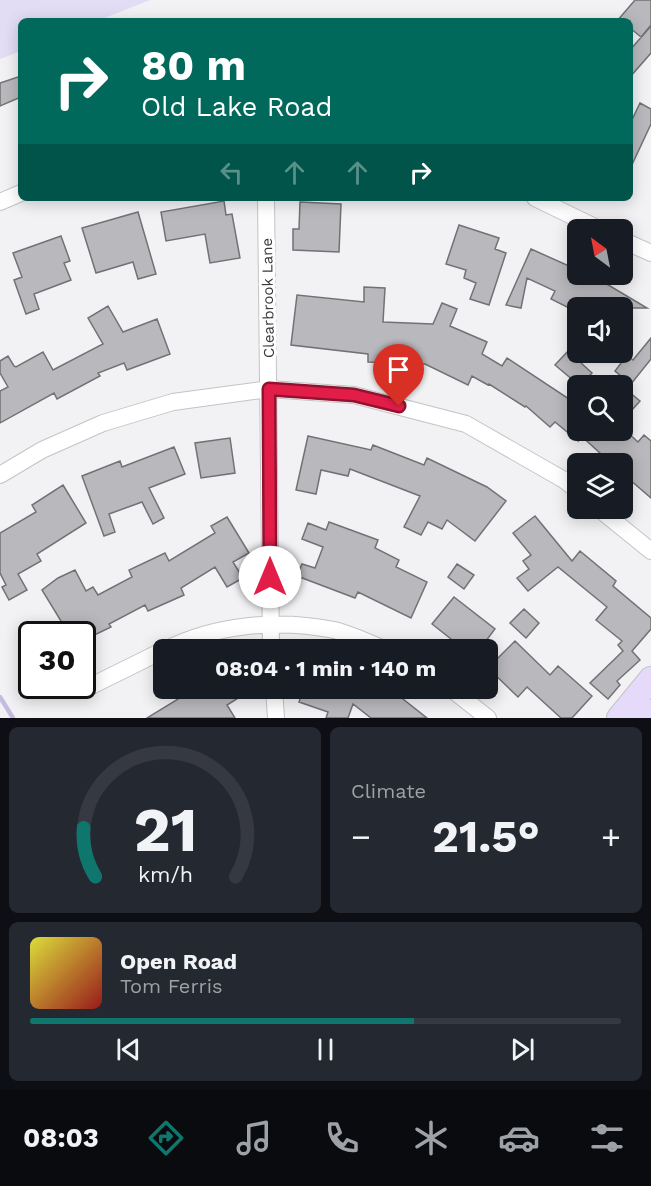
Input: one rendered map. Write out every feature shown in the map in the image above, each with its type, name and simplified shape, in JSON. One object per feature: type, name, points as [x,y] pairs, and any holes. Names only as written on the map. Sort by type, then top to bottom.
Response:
[{"type":"main road","points":[[618,718],[648,696]]},
{"type":"main road","points":[[646,718],[648,696]]},
{"type":"street","points":[[0,202],[18,194]]},
{"type":"street","name":"Clearbrook Lane","points":[[266,201],[271,639]]},
{"type":"street","points":[[541,201],[578,219]]},
{"type":"street","points":[[633,245],[651,254]]},
{"type":"street","points":[[0,475],[42,450],[103,423],[173,402],[269,389],[354,395],[466,424],[567,482]]},
{"type":"street","points":[[612,519],[651,551]]},
{"type":"street","points":[[194,639],[216,631],[270,624],[335,630],[358,639]]},
{"type":"street","points":[[96,684],[153,655]]},
{"type":"street","points":[[275,699],[276,718]]},
{"type":"street","points":[[464,699],[488,718]]},
{"type":"shaded area","points":[[0,0],[150,0],[105,18],[18,18],[18,52],[0,59]]},
{"type":"building","points":[[635,0],[651,0],[651,25],[641,37],[633,30],[633,18],[620,18]]},
{"type":"building","points":[[651,26],[651,53],[633,74],[633,47]]},
{"type":"building","points":[[18,77],[18,98],[0,106],[0,83]]},
{"type":"building","points":[[640,103],[651,109],[651,124],[633,163],[633,118]]},
{"type":"building","points":[[224,201],[226,215],[232,214],[240,258],[210,263],[205,234],[166,241],[161,212]]},
{"type":"building","points":[[300,202],[341,204],[339,252],[293,250],[293,229],[299,229]]},
{"type":"building","points":[[138,212],[156,274],[138,279],[133,262],[96,273],[82,228]]},
{"type":"building","points":[[459,225],[499,238],[495,249],[506,253],[489,305],[470,299],[476,283],[464,278],[466,270],[446,264]]},
{"type":"building","points":[[61,236],[70,261],[64,263],[71,280],[34,294],[39,309],[26,314],[14,280],[22,277],[13,253]]},
{"type":"building","points":[[531,249],[567,265],[567,285],[608,285],[629,297],[567,297],[567,307],[551,299],[555,291],[527,278],[521,308],[506,305]]},
{"type":"building","points":[[364,287],[385,288],[383,322],[433,324],[442,303],[457,309],[450,326],[487,342],[482,354],[502,366],[507,358],[567,398],[567,432],[555,422],[550,427],[526,406],[472,376],[468,385],[425,364],[368,362],[368,354],[291,345],[297,295],[364,302]]},
{"type":"building","points":[[633,300],[647,308],[633,308]]},
{"type":"building","points":[[108,306],[123,332],[157,319],[170,354],[127,370],[124,363],[98,373],[100,376],[57,399],[54,393],[0,423],[0,391],[8,387],[0,373],[0,361],[8,356],[16,367],[43,352],[53,370],[103,344],[88,318]]},
{"type":"building","points":[[651,338],[651,359],[633,382],[633,375],[620,375],[615,371],[621,363],[633,363]]},
{"type":"building","points":[[567,352],[567,363],[581,363],[592,373],[590,375],[567,375],[555,365]]},
{"type":"building","points":[[633,395],[640,401],[633,409]]},
{"type":"building","points":[[644,435],[651,441],[651,498],[633,482],[633,453],[600,453],[587,441],[633,441],[633,437],[638,442]]},
{"type":"building","points":[[308,436],[371,450],[373,445],[424,465],[427,458],[487,487],[506,501],[475,541],[447,520],[442,529],[428,522],[421,535],[404,527],[420,496],[350,469],[348,476],[321,470],[316,494],[296,490]]},
{"type":"building","points":[[230,438],[235,473],[201,478],[195,443]]},
{"type":"building","points":[[174,447],[185,474],[149,488],[164,518],[153,524],[142,502],[109,514],[115,532],[104,536],[82,476],[120,461],[122,467]]},
{"type":"building","points":[[63,485],[86,523],[37,554],[41,561],[18,574],[27,590],[9,600],[2,587],[6,585],[0,573],[0,533],[36,512],[32,505]]},
{"type":"building","points":[[535,516],[572,561],[580,551],[616,581],[613,586],[651,618],[651,629],[632,651],[640,660],[617,681],[620,685],[608,699],[590,683],[623,651],[618,645],[622,641],[596,620],[607,607],[558,567],[528,591],[517,578],[529,569],[523,561],[531,555],[513,533]]},
{"type":"building","points":[[227,517],[249,553],[233,562],[243,578],[227,587],[215,567],[181,588],[184,595],[148,611],[145,605],[109,624],[111,627],[96,634],[96,621],[61,621],[42,590],[58,578],[75,570],[86,591],[93,587],[98,595],[132,577],[129,570],[165,553],[169,561],[215,533],[211,526]]},
{"type":"building","points":[[329,522],[378,540],[375,548],[399,560],[396,567],[427,582],[411,618],[358,592],[355,598],[297,576],[302,564],[315,568],[323,547],[302,539],[308,523],[326,530]]},
{"type":"building","points":[[457,564],[474,575],[464,589],[448,577]]},
{"type":"building","points":[[454,597],[495,629],[487,639],[451,639],[432,624]]},
{"type":"building","points":[[524,609],[539,623],[526,638],[510,623]]},
{"type":"building","points":[[515,641],[550,675],[558,666],[592,696],[572,718],[561,718],[527,687],[518,697],[498,678],[498,658]]},
{"type":"building","points":[[178,699],[237,699],[227,705],[235,718],[147,718]]},
{"type":"building","points":[[300,699],[403,699],[427,718],[371,718],[353,704],[348,718],[326,718],[328,712],[299,702]]},
{"type":"waterway","points":[[0,697],[13,718]]},
{"type":"route","points":[[270,577],[269,389],[354,395],[399,406]]}]
